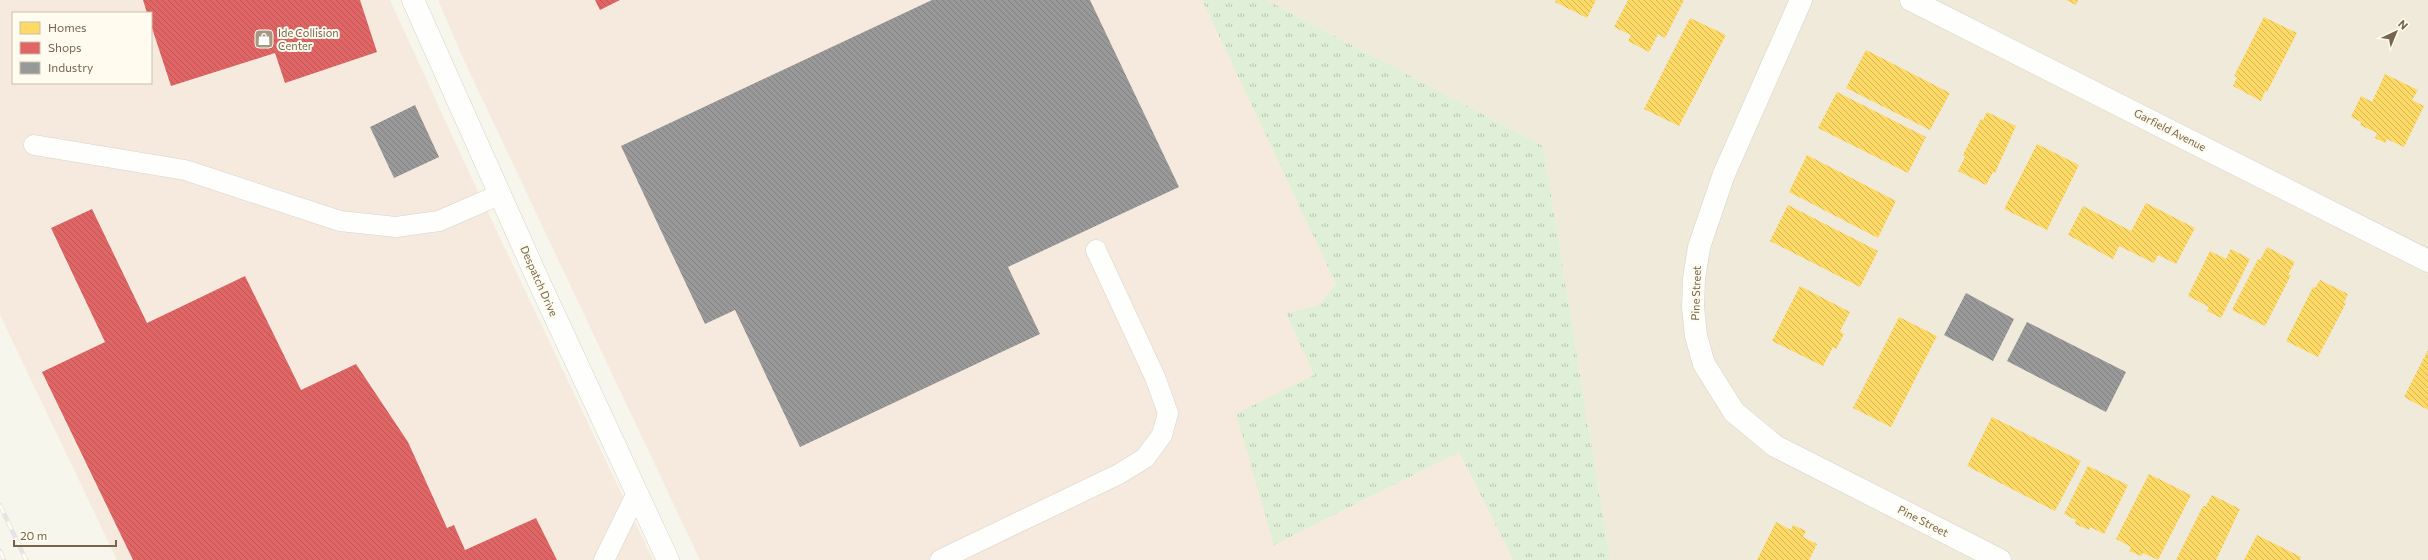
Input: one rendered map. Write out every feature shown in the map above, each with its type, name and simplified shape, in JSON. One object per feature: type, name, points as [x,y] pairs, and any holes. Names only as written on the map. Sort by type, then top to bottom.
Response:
[{"type":"street","name":"Despatch Drive","points":[[413,0],[501,194],[539,282],[668,560]]},
{"type":"street","name":"Pine Street","points":[[1800,0],[1724,174],[1699,247],[1694,279],[1693,307],[1696,336],[1704,364],[1734,412],[1775,446],[2000,560]]},
{"type":"street","name":"Garfield Avenue","points":[[1911,0],[2428,261]]},
{"type":"lane","points":[[34,145],[184,170],[340,221],[396,227],[439,221],[501,194]]},
{"type":"lane","points":[[940,560],[1119,474],[1145,458],[1162,434],[1168,413],[1155,377],[1096,250]]},
{"type":"lane","points":[[604,560],[637,493]]},
{"type":"shaded area","points":[[0,0],[390,0],[466,166],[653,560],[117,560],[0,315]]},
{"type":"shaded area","points":[[438,0],[1202,0],[1336,284],[1318,306],[1287,313],[1314,375],[1274,545],[1459,452],[1513,560],[700,560],[461,54]]},
{"type":"shaded area","points":[[1266,0],[2428,0],[2428,560],[1610,560],[1543,146]]},
{"type":"green space","points":[[1202,0],[1266,0],[1543,146],[1610,560],[1513,560],[1459,452],[1274,545],[1236,414],[1314,375],[1286,313],[1318,306],[1336,284]]},
{"type":"building: Homes","points":[[1556,0],[1596,0],[1587,18],[1555,2]]},
{"type":"building: Homes","points":[[1628,0],[1684,0],[1665,38],[1658,34],[1649,52],[1628,41],[1631,35],[1614,27]]},
{"type":"building: Homes","points":[[2066,0],[2078,0],[2076,5]]},
{"type":"building: Homes","points":[[2264,17],[2297,33],[2261,101],[2233,86],[2237,77],[2234,76]]},
{"type":"building: Homes","points":[[1690,18],[1726,35],[1679,126],[1644,109]]},
{"type":"building: Homes","points":[[1866,50],[1950,93],[1930,130],[1846,88]]},
{"type":"building: Homes","points":[[2385,74],[2418,90],[2412,100],[2424,106],[2404,147],[2387,139],[2385,143],[2375,138],[2377,133],[2360,125],[2361,122],[2351,117],[2361,96],[2372,102]]},
{"type":"building: Homes","points":[[1837,92],[1926,137],[1908,173],[1818,128]]},
{"type":"building: Homes","points":[[1987,112],[2016,126],[1995,173],[1993,172],[1986,185],[1958,171],[1965,157],[1963,155],[1981,119],[1983,120]]},
{"type":"building: Homes","points":[[2037,144],[2079,165],[2047,230],[2004,209]]},
{"type":"building: Homes","points":[[1807,155],[1896,201],[1878,238],[1789,192]]},
{"type":"building: Homes","points":[[2146,203],[2195,228],[2176,264],[2158,255],[2154,263],[2119,246],[2113,259],[2068,235],[2083,206],[2131,231]]},
{"type":"building: Homes","points":[[1788,205],[1878,251],[1860,287],[1770,241]]},
{"type":"building: Homes","points":[[2267,247],[2295,262],[2288,275],[2291,275],[2265,326],[2232,310],[2258,259],[2260,260]]},
{"type":"building: Homes","points":[[2231,249],[2250,259],[2221,318],[2207,311],[2209,307],[2188,296],[2210,251],[2226,259]]},
{"type":"building: Homes","points":[[2320,280],[2348,294],[2344,303],[2346,303],[2318,357],[2286,341],[2313,287],[2315,288]]},
{"type":"building: Homes","points":[[1800,286],[1850,312],[1840,331],[1844,334],[1836,349],[1833,347],[1823,366],[1772,341]]},
{"type":"building: Homes","points":[[1899,317],[1937,336],[1891,427],[1853,408]]},
{"type":"building: Homes","points":[[2428,350],[2428,410],[2404,397]]},
{"type":"building: Homes","points":[[1992,417],[2081,461],[2055,511],[1967,466]]},
{"type":"building: Homes","points":[[2088,466],[2128,485],[2104,534],[2090,527],[2089,530],[2075,524],[2076,520],[2064,514]]},
{"type":"building: Homes","points":[[2149,474],[2191,495],[2158,560],[2143,553],[2141,556],[2129,551],[2131,547],[2116,539]]},
{"type":"building: Homes","points":[[2212,495],[2240,509],[2216,560],[2176,560],[2203,506],[2206,506]]},
{"type":"building: Homes","points":[[1776,522],[1791,530],[1793,525],[1806,531],[1803,537],[1817,544],[1809,560],[1757,560]]},
{"type":"building: Homes","points":[[2257,535],[2301,557],[2300,560],[2244,560]]},
{"type":"building: Shops","name":"Ide Collision Center","points":[[143,0],[360,0],[377,52],[285,83],[275,53],[171,86],[152,28],[152,12],[147,12]]},
{"type":"building: Shops","points":[[595,0],[620,0],[600,10]]},
{"type":"building: Shops","points":[[92,209],[147,323],[245,276],[301,390],[356,364],[408,442],[447,528],[454,525],[465,550],[536,518],[557,560],[133,560],[42,372],[105,342],[51,228]]},
{"type":"building: Industry","points":[[932,0],[1090,0],[1179,187],[1008,267],[1040,334],[800,447],[735,310],[705,324],[621,146]]},
{"type":"building: Industry","points":[[415,105],[439,157],[394,178],[370,127]]},
{"type":"building: Industry","points":[[1966,293],[2014,319],[1993,361],[1944,335]]},
{"type":"building: Industry","points":[[2027,322],[2126,372],[2106,412],[2007,361]]},
{"type":"railway","points":[[0,505],[26,560]]},
{"type":"railway","points":[[0,551],[4,560]]},
{"type":"place","name":"Ide Collision Center","points":[[264,39]]}]
